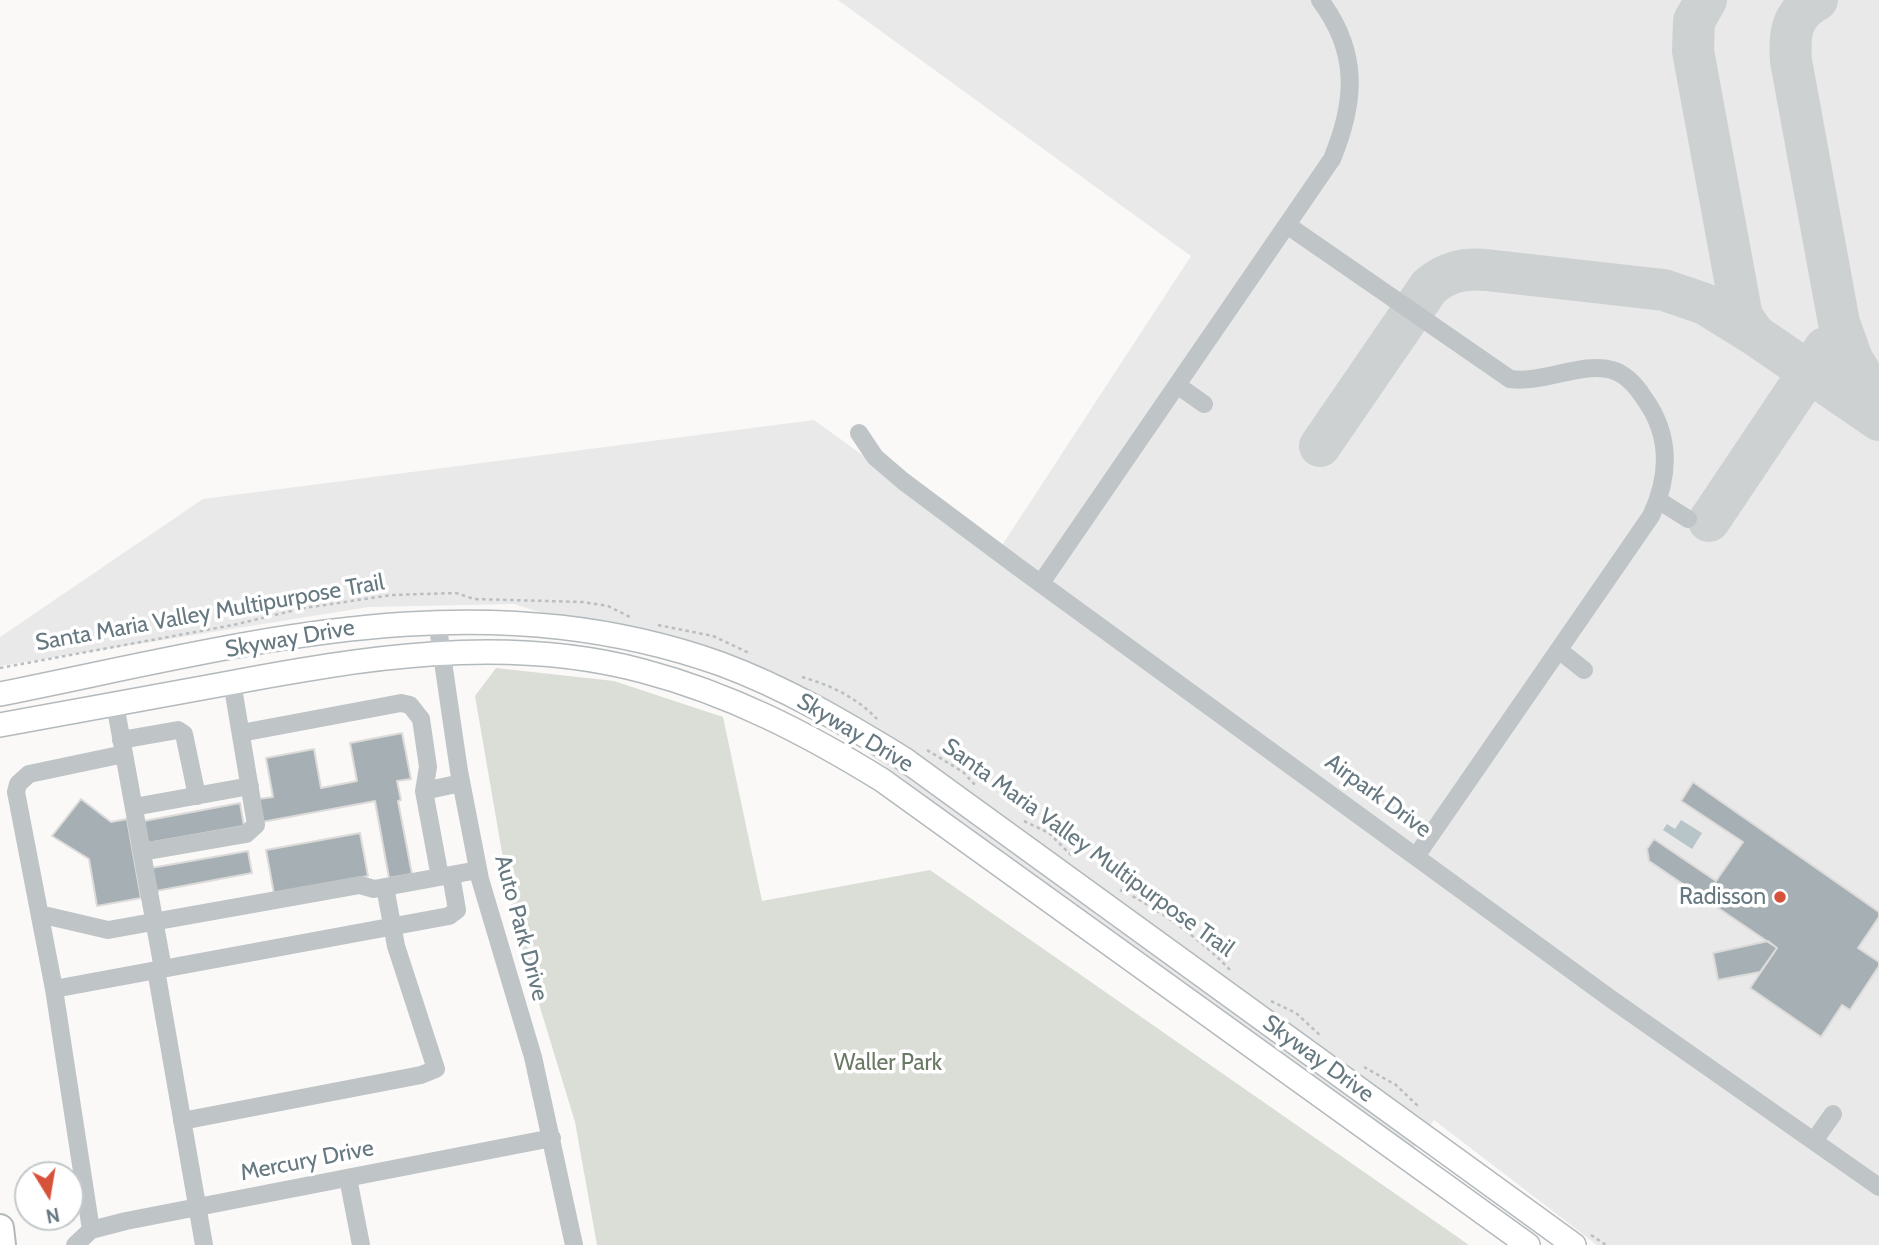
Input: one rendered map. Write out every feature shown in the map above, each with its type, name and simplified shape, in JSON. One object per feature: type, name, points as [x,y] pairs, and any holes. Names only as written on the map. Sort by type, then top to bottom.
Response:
[{"type":"highway","points":[[0,1228],[2,1245]]},
{"type":"main road","name":"Skyway Drive","points":[[0,694],[308,634],[380,624],[437,621],[494,621],[621,636],[719,664],[824,710],[904,760],[1582,1240]]},
{"type":"main road","name":"Skyway Drive","points":[[0,725],[330,664],[441,651],[560,657],[641,670],[711,691],[759,711],[822,743],[894,789],[1528,1245]]},
{"type":"street","points":[[1041,583],[1332,159],[1346,124],[1351,88],[1347,53],[1335,20],[1320,0]]},
{"type":"street","points":[[1287,225],[1510,379],[1525,382],[1596,369],[1613,370],[1630,381],[1656,415],[1665,441],[1665,476],[1658,500],[1560,651],[1417,855]]},
{"type":"street","points":[[1177,385],[1204,404]]},
{"type":"street","name":"Airpark Drive","points":[[859,433],[875,457],[902,481],[1611,999],[1879,1187]]},
{"type":"street","points":[[1658,500],[1688,519]]},
{"type":"street","name":"Auto Park Drive","points":[[437,621],[461,783],[478,870],[533,1057],[574,1245]]},
{"type":"street","points":[[1560,651],[1584,670]]},
{"type":"street","points":[[142,852],[252,831],[256,825],[232,682]]},
{"type":"street","points":[[54,989],[454,914],[457,904],[446,876],[424,791],[428,767],[421,719],[410,705],[401,703],[241,733]]},
{"type":"street","points":[[115,704],[155,922],[182,1121],[204,1245]]},
{"type":"street","points":[[91,1230],[54,989],[16,792],[18,784],[29,774],[178,730],[184,734],[197,796]]},
{"type":"street","points":[[424,791],[461,783]]},
{"type":"street","points":[[134,807],[250,786]]},
{"type":"street","points":[[40,917],[48,916],[108,930],[360,885],[374,889],[478,870]]},
{"type":"street","points":[[182,1121],[421,1075],[436,1069],[392,927],[385,887]]},
{"type":"street","points":[[1814,1141],[1833,1114]]},
{"type":"street","name":"Mercury Drive","points":[[75,1244],[91,1230],[552,1138]]},
{"type":"street","points":[[348,1178],[360,1245]]},
{"type":"path","name":"Santa Maria Valley Multipurpose Trail","points":[[0,668],[233,625],[304,608],[392,595],[456,593],[474,599],[583,602],[608,606],[640,621]]},
{"type":"path","points":[[651,624],[713,636],[738,645],[760,660]]},
{"type":"path","points":[[795,675],[835,688],[868,709],[880,723]]},
{"type":"path","name":"Santa Maria Valley Multipurpose Trail","points":[[920,747],[947,760],[980,789]]},
{"type":"path","name":"Santa Maria Valley Multipurpose Trail","points":[[1020,820],[1049,833],[1078,863]]},
{"type":"path","name":"Santa Maria Valley Multipurpose Trail","points":[[1110,886],[1144,903],[1214,954],[1232,972]]},
{"type":"path","points":[[1266,998],[1296,1013],[1329,1044]]},
{"type":"path","points":[[1360,1066],[1396,1085],[1422,1111]]},
{"type":"path","points":[[1582,1240],[1606,1245]]},
{"type":"shaded area","points":[[838,0],[1879,0],[1879,1245],[1597,1245],[1434,1120],[1409,1155],[811,711],[620,638],[514,604],[369,607],[0,666],[0,637],[203,499],[814,420],[997,553],[1191,256]]},
{"type":"shaded area","points":[[1681,820],[1702,833],[1692,849],[1663,830],[1667,824],[1675,829]]},
{"type":"green space","name":"Waller Park","points":[[496,668],[614,681],[723,717],[762,901],[930,870],[1469,1245],[597,1245],[575,1122],[514,922],[475,696]]},
{"type":"building","points":[[402,733],[411,779],[397,781],[401,800],[398,801],[412,874],[389,878],[375,801],[262,822],[258,799],[273,797],[266,758],[314,749],[321,788],[357,781],[350,743]]},
{"type":"building","name":"Radisson","points":[[1693,782],[1879,912],[1879,917],[1858,948],[1879,962],[1879,966],[1850,1010],[1842,1005],[1821,1037],[1750,988],[1777,948],[1649,861],[1647,849],[1654,839],[1716,881],[1743,842],[1681,801]]},
{"type":"building","points":[[81,799],[111,822],[127,819],[141,898],[97,906],[89,859],[52,836]]},
{"type":"building","points":[[240,803],[244,826],[148,843],[144,821]]},
{"type":"building","points":[[360,833],[368,876],[274,894],[266,850]]},
{"type":"building","points":[[248,851],[252,873],[156,891],[151,868]]},
{"type":"building","points":[[1768,941],[1777,948],[1760,972],[1718,980],[1713,953]]},
{"type":"taxiway","points":[[1706,0],[1694,21],[1693,51],[1742,317],[1755,335],[1879,420]]},
{"type":"taxiway","points":[[1817,0],[1797,18],[1791,34],[1791,61],[1839,323],[1852,359],[1879,404]]},
{"type":"taxiway","points":[[1320,446],[1429,287],[1455,272],[1486,270],[1664,290],[1705,304],[1755,335]]},
{"type":"taxiway","points":[[1709,521],[1825,348]]},
{"type":"place","name":"Radisson","points":[[1780,897]]}]
